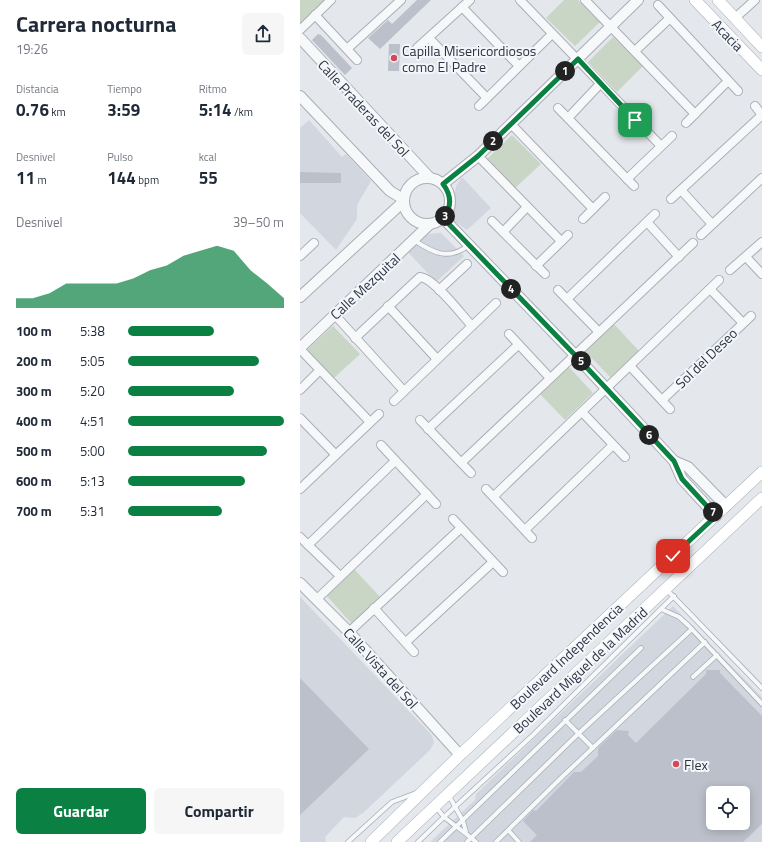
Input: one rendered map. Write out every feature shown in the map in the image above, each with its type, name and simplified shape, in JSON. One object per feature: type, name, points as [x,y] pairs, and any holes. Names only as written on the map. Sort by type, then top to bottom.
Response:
[{"type":"main road","name":"Acacia","points":[[695,0],[762,70]]},
{"type":"main road","points":[[718,0],[762,46]]},
{"type":"main road","name":"Boulevard Independencia","points":[[371,842],[460,755],[762,472]]},
{"type":"main road","name":"Boulevard Miguel de la Madrid","points":[[397,842],[670,592],[762,498]]},
{"type":"street","points":[[300,30],[331,0]]},
{"type":"street","points":[[348,49],[401,0]]},
{"type":"street","points":[[417,48],[470,0]]},
{"type":"street","points":[[520,0],[661,146]]},
{"type":"street","points":[[586,0],[695,114]]},
{"type":"street","points":[[443,184],[478,156],[638,0]]},
{"type":"street","points":[[735,18],[753,1]]},
{"type":"street","points":[[658,5],[738,91]]},
{"type":"street","points":[[462,7],[518,66]]},
{"type":"street","points":[[315,15],[357,60]]},
{"type":"street","points":[[635,51],[670,18]]},
{"type":"street","points":[[479,106],[552,34]]},
{"type":"street","name":"Calle Praderas del Sol","points":[[300,38],[429,178]]},
{"type":"street","points":[[429,38],[487,98]]},
{"type":"street","points":[[686,123],[728,81]]},
{"type":"street","points":[[568,118],[600,84]]},
{"type":"street","points":[[300,96],[390,190],[403,201],[405,210],[415,221],[430,224],[443,218],[450,205],[448,190],[443,184],[437,180],[429,178],[414,181],[409,186],[403,201],[300,297]]},
{"type":"street","points":[[671,199],[762,115],[755,106]]},
{"type":"street","points":[[558,108],[634,186]]},
{"type":"street","points":[[511,124],[593,210]]},
{"type":"street","points":[[627,179],[672,136]]},
{"type":"street","points":[[478,156],[526,208],[561,241]]},
{"type":"street","points":[[701,235],[762,178]]},
{"type":"street","points":[[681,190],[712,224]]},
{"type":"street","points":[[583,219],[605,197]]},
{"type":"street","points":[[503,232],[526,208]]},
{"type":"street","points":[[567,299],[655,214]]},
{"type":"street","points":[[443,218],[575,355],[674,461],[682,479],[716,516]]},
{"type":"street","points":[[492,221],[545,274]]},
{"type":"street","points":[[647,222],[679,257]]},
{"type":"street","name":"Calle Mezquital","points":[[300,348],[430,224]]},
{"type":"street","points":[[536,266],[568,235]]},
{"type":"street","points":[[730,270],[762,242]]},
{"type":"street","points":[[302,252],[314,243]]},
{"type":"street","points":[[462,462],[693,243]]},
{"type":"street","points":[[746,257],[762,274]]},
{"type":"street","points":[[439,290],[467,264]]},
{"type":"street","points":[[355,338],[420,276],[427,279],[439,290],[472,326]]},
{"type":"street","points":[[494,496],[720,280]]},
{"type":"street","points":[[710,289],[743,323]]},
{"type":"street","points":[[558,290],[599,332]]},
{"type":"street","points":[[394,401],[496,302]]},
{"type":"street","points":[[388,306],[437,359]]},
{"type":"street","points":[[334,314],[404,391]]},
{"type":"street","name":"Sol del Deseo","points":[[662,400],[751,316]]},
{"type":"street","points":[[508,334],[550,378]]},
{"type":"street","points":[[428,429],[518,345]]},
{"type":"street","points":[[300,348],[370,422]]},
{"type":"street","points":[[630,366],[670,409]]},
{"type":"street","points":[[300,390],[320,370]]},
{"type":"street","points":[[582,412],[625,457]]},
{"type":"street","points":[[300,489],[379,414]]},
{"type":"street","points":[[300,418],[336,455]]},
{"type":"street","points":[[420,420],[471,473]]},
{"type":"street","points":[[381,445],[436,504]]},
{"type":"street","points":[[526,529],[613,445]]},
{"type":"street","points":[[308,545],[396,461]]},
{"type":"street","points":[[674,461],[692,470],[726,506]]},
{"type":"street","points":[[486,489],[526,529],[532,538]]},
{"type":"street","points":[[317,598],[427,494]]},
{"type":"street","points":[[453,519],[503,572]]},
{"type":"street","points":[[349,632],[461,528]]},
{"type":"street","points":[[300,537],[340,576]]},
{"type":"street","points":[[406,642],[494,562]]},
{"type":"street","name":"Calle Vista del Sol","points":[[300,583],[317,598],[349,632],[460,755]]},
{"type":"street","points":[[374,608],[414,652]]},
{"type":"lane","points":[[414,240],[434,252],[444,254],[460,252],[469,245]]},
{"type":"lane","points":[[418,842],[533,735],[661,608],[670,592],[762,688]]},
{"type":"lane","points":[[661,608],[682,619],[762,704]]},
{"type":"lane","points":[[467,842],[579,733],[692,629]]},
{"type":"lane","points":[[496,842],[705,642]]},
{"type":"lane","points":[[440,842],[640,648]]},
{"type":"lane","points":[[694,677],[717,655]]},
{"type":"lane","points":[[565,720],[593,748]]},
{"type":"lane","points":[[348,842],[392,802],[426,789]]},
{"type":"lane","points":[[448,794],[463,821],[466,832]]},
{"type":"lane","points":[[435,806],[444,817],[456,827],[466,832],[476,842]]},
{"type":"lane","points":[[509,830],[519,842]]},
{"type":"shaded area","points":[[309,120],[342,157],[346,154],[371,181],[357,205],[357,219],[336,250],[300,213],[300,128]]},
{"type":"shaded area","points":[[462,177],[491,208],[467,230],[454,221],[452,215],[456,186]]},
{"type":"shaded area","points":[[441,233],[464,256],[436,282],[408,252],[427,234]]},
{"type":"shaded area","points":[[300,597],[428,731],[432,736],[434,743],[430,750],[363,813],[355,818],[344,817],[325,837],[326,842],[300,842]]},
{"type":"shaded area","points":[[673,606],[762,697],[762,842],[430,842],[475,800],[476,794]]},
{"type":"green space","points":[[300,0],[325,0],[300,24]]},
{"type":"green space","points":[[564,0],[578,0],[600,22],[575,46],[546,18]]},
{"type":"green space","points":[[613,37],[643,66],[617,92],[588,62]]},
{"type":"green space","points":[[512,135],[541,164],[515,188],[487,159]]},
{"type":"green space","points":[[614,324],[639,351],[611,378],[585,351]]},
{"type":"green space","points":[[333,326],[360,354],[334,378],[307,350]]},
{"type":"green space","points":[[568,366],[593,393],[565,420],[539,393]]},
{"type":"green space","points":[[354,569],[381,598],[352,624],[326,595]]},
{"type":"building","points":[[417,0],[431,0],[380,49],[368,38],[388,20],[392,24]]},
{"type":"building","points":[[318,34],[321,35],[352,68],[345,75],[312,40]]},
{"type":"building","name":"Capilla Misericordiosos como El Padre","points":[[389,44],[400,44],[399,71],[388,71]]},
{"type":"building","points":[[300,172],[341,173],[341,183],[300,183]]},
{"type":"building","name":"Flex","points":[[706,670],[720,670],[720,673],[762,716],[762,824],[743,842],[530,842],[537,835],[523,821],[533,810],[536,811],[574,772],[581,772],[598,756],[598,748],[617,730],[629,731],[628,735],[636,743],[706,674]]},
{"type":"building","points":[[300,678],[369,749],[300,815]]},
{"type":"place","name":"Capilla Misericordiosos como El Padre","points":[[394,58]]},
{"type":"place","name":"Flex","points":[[676,764]]},
{"type":"route","points":[[635,120],[578,59],[478,156],[443,184],[448,190],[450,197],[448,212],[443,218],[575,355],[674,461],[677,471],[682,479],[716,516],[673,556]]}]
